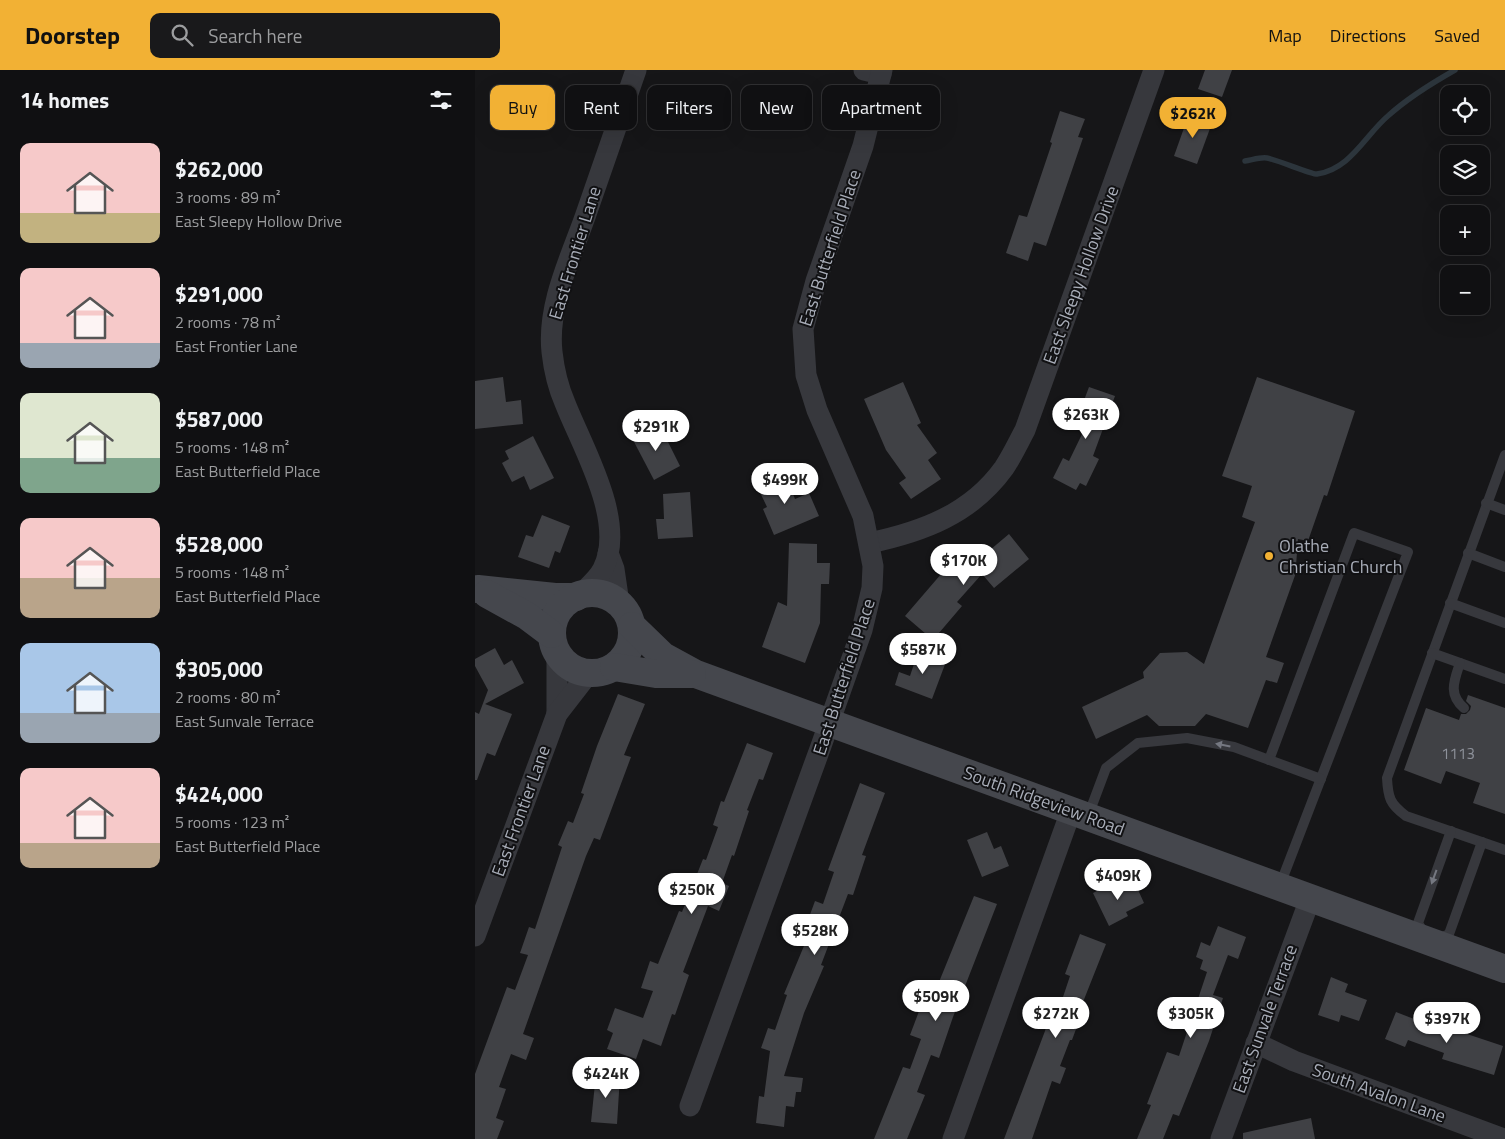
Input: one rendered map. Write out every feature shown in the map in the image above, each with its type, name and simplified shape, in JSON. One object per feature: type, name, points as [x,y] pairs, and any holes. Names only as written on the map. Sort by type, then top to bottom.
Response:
[{"type":"main road","points":[[476,588],[578,595],[594,593],[607,596],[619,603],[627,614],[632,626],[632,640],[627,652],[601,670]]},
{"type":"main road","points":[[476,588],[527,616],[554,644],[570,667],[656,674],[696,674]]},
{"type":"main road","points":[[554,644],[553,621],[559,609],[578,595]]},
{"type":"main road","points":[[632,626],[663,656],[696,674]]},
{"type":"main road","name":"South Ridgeview Road","points":[[696,674],[1505,969]]},
{"type":"street","name":"East Frontier Lane","points":[[608,552],[608,516],[601,487],[557,380],[552,334],[557,302],[563,282],[636,70]]},
{"type":"street","name":"East Sleepy Hollow Drive","points":[[869,543],[905,536],[934,525],[950,516],[989,486],[1005,467],[1025,430],[1154,70]]},
{"type":"street","name":"East Butterfield Place","points":[[689,1106],[829,723],[862,630],[873,588],[873,566],[863,516],[817,410],[803,355],[803,330],[816,281],[863,146],[876,71]]},
{"type":"street","points":[[578,595],[596,580],[604,568],[608,552]]},
{"type":"street","points":[[608,552],[614,569],[619,603]]},
{"type":"street","points":[[554,644],[557,714]]},
{"type":"street","points":[[557,714],[601,670]]},
{"type":"street","name":"East Frontier Lane","points":[[475,936],[557,714]]},
{"type":"street","points":[[953,1139],[1079,814]]},
{"type":"street","name":"East Sunvale Terrace","points":[[1221,1139],[1310,899]]},
{"type":"street","name":"South Avalon Lane","points":[[1256,1043],[1294,1062],[1504,1139]]},
{"type":"lane","points":[[1505,455],[1387,778],[1387,795],[1394,807],[1407,816],[1505,850]]},
{"type":"lane","points":[[1486,503],[1505,510]]},
{"type":"lane","points":[[1269,760],[1354,533],[1409,552],[1279,888]]},
{"type":"lane","points":[[1468,554],[1505,567]]},
{"type":"lane","points":[[1450,603],[1505,623]]},
{"type":"lane","points":[[1432,653],[1505,679]]},
{"type":"lane","points":[[1460,663],[1453,684],[1453,693],[1456,701],[1464,708]]},
{"type":"lane","points":[[1079,814],[1106,768],[1138,743],[1187,738],[1234,747],[1321,779]]},
{"type":"lane","points":[[1451,831],[1418,923],[1430,942],[1449,934],[1482,842]]},
{"type":"building","points":[[1205,70],[1232,70],[1222,97],[1198,89]]},
{"type":"building","points":[[1060,111],[1085,119],[1078,137],[1083,138],[1046,246],[1034,242],[1028,261],[1006,253],[1019,215],[1027,217],[1052,143],[1050,142]]},
{"type":"building","points":[[1189,114],[1212,123],[1197,164],[1174,156]]},
{"type":"building","points":[[503,377],[506,402],[521,400],[523,424],[475,429],[475,381]]},
{"type":"building","name":"Olathe Christian Church","points":[[1257,377],[1355,411],[1327,496],[1324,495],[1308,541],[1298,539],[1296,566],[1298,567],[1266,657],[1284,663],[1277,683],[1266,680],[1248,728],[1206,714],[1195,726],[1159,726],[1147,715],[1096,739],[1082,707],[1144,678],[1143,672],[1160,653],[1187,652],[1204,664],[1255,522],[1242,517],[1252,486],[1222,476]]},
{"type":"building","points":[[903,382],[921,423],[917,425],[937,453],[928,460],[941,479],[911,499],[899,483],[906,478],[886,450],[864,399]]},
{"type":"building","points":[[1089,387],[1115,396],[1093,456],[1099,459],[1086,486],[1080,483],[1076,490],[1053,478],[1063,458],[1069,461],[1084,430],[1074,427]]},
{"type":"building","points":[[659,424],[680,466],[654,480],[632,438]]},
{"type":"building","points":[[533,436],[554,478],[530,490],[524,476],[512,482],[502,463],[509,459],[505,451]]},
{"type":"building","points":[[785,474],[795,499],[809,493],[819,516],[774,535],[763,509],[767,507],[757,486]]},
{"type":"building","points":[[690,492],[693,537],[658,539],[656,519],[664,519],[663,494]]},
{"type":"building","points":[[542,515],[570,526],[560,553],[555,551],[549,568],[518,557],[526,535],[533,537]]},
{"type":"building","points":[[1009,534],[1029,559],[994,588],[982,574],[957,602],[962,606],[933,640],[905,616],[948,566],[959,576]]},
{"type":"building","points":[[789,543],[817,544],[817,563],[830,563],[829,584],[821,584],[820,623],[805,663],[762,647],[778,602],[787,606]]},
{"type":"building","points":[[495,648],[504,665],[512,660],[524,683],[485,704],[512,714],[495,756],[487,753],[477,780],[475,780],[475,712],[479,714],[488,690],[475,666],[475,659]]},
{"type":"building","points":[[919,649],[947,659],[932,699],[895,685],[899,672],[910,676]]},
{"type":"building","points":[[618,694],[645,704],[624,755],[631,757],[600,840],[594,838],[586,856],[523,1034],[534,1038],[526,1060],[511,1054],[499,1087],[506,1089],[496,1118],[504,1121],[497,1139],[475,1139],[475,1074],[507,987],[515,990],[528,955],[520,953],[529,927],[535,929],[562,847],[558,845],[568,821],[573,823],[584,794],[581,793],[597,746]]},
{"type":"building","points":[[1468,695],[1505,708],[1505,814],[1473,803],[1480,783],[1446,771],[1441,784],[1404,770],[1426,708],[1459,720],[1461,714],[1466,714],[1470,710],[1471,706],[1466,701]]},
{"type":"building","points":[[747,743],[773,753],[763,780],[759,779],[747,810],[749,811],[734,856],[732,855],[722,883],[729,886],[719,911],[708,906],[683,972],[689,975],[675,1015],[672,1014],[661,1046],[643,1039],[636,1059],[607,1049],[613,1033],[607,1030],[615,1008],[643,1018],[653,991],[641,988],[650,961],[658,964],[679,911],[682,912],[703,859],[706,860],[718,827],[713,825],[721,801],[724,802]]},
{"type":"building","points":[[860,783],[885,793],[862,855],[866,856],[853,895],[848,894],[821,965],[824,966],[804,1013],[784,1076],[803,1078],[801,1092],[796,1092],[794,1107],[786,1106],[784,1127],[756,1123],[759,1096],[764,1097],[770,1051],[761,1048],[768,1028],[775,1030],[787,995],[784,994],[806,941],[801,939],[815,901],[823,904],[834,872],[828,870]]},
{"type":"building","points":[[987,832],[994,849],[1001,846],[1009,866],[982,877],[967,840]]},
{"type":"building","points":[[1117,881],[1120,888],[1134,881],[1144,903],[1126,912],[1128,916],[1109,926],[1093,893]]},
{"type":"building","points":[[974,896],[997,904],[939,1058],[931,1055],[917,1092],[925,1095],[907,1139],[874,1139],[903,1067],[910,1069],[921,1039],[910,1035],[921,1006],[928,1009]]},
{"type":"building","points":[[1218,926],[1246,937],[1238,959],[1228,955],[1213,995],[1223,998],[1209,1041],[1179,1116],[1173,1114],[1163,1139],[1137,1139],[1151,1105],[1147,1104],[1167,1052],[1179,1056],[1207,972],[1200,969],[1203,960],[1196,957],[1201,942],[1210,946]]},
{"type":"building","points":[[1080,934],[1106,944],[1083,1002],[1086,1002],[1072,1040],[1070,1040],[1060,1066],[1066,1068],[1060,1084],[1052,1081],[1032,1139],[1004,1139],[1045,1031],[1052,1006],[1059,1009],[1070,976],[1065,974]]},
{"type":"building","points":[[1331,977],[1348,984],[1345,992],[1367,1000],[1359,1021],[1341,1015],[1339,1022],[1318,1015]]},
{"type":"building","points":[[1396,1012],[1450,1033],[1452,1029],[1503,1046],[1494,1075],[1442,1059],[1444,1053],[1408,1040],[1405,1047],[1385,1039]]},
{"type":"building","points":[[596,1074],[620,1076],[617,1124],[591,1122]]},
{"type":"building","points":[[1311,1118],[1315,1139],[1243,1139],[1243,1133]]},
{"type":"waterway","points":[[1245,161],[1267,158],[1314,174],[1329,171],[1357,150],[1380,123],[1397,108],[1455,70]]},
{"type":"place","name":"Olathe Christian Church","points":[[1269,556]]}]
